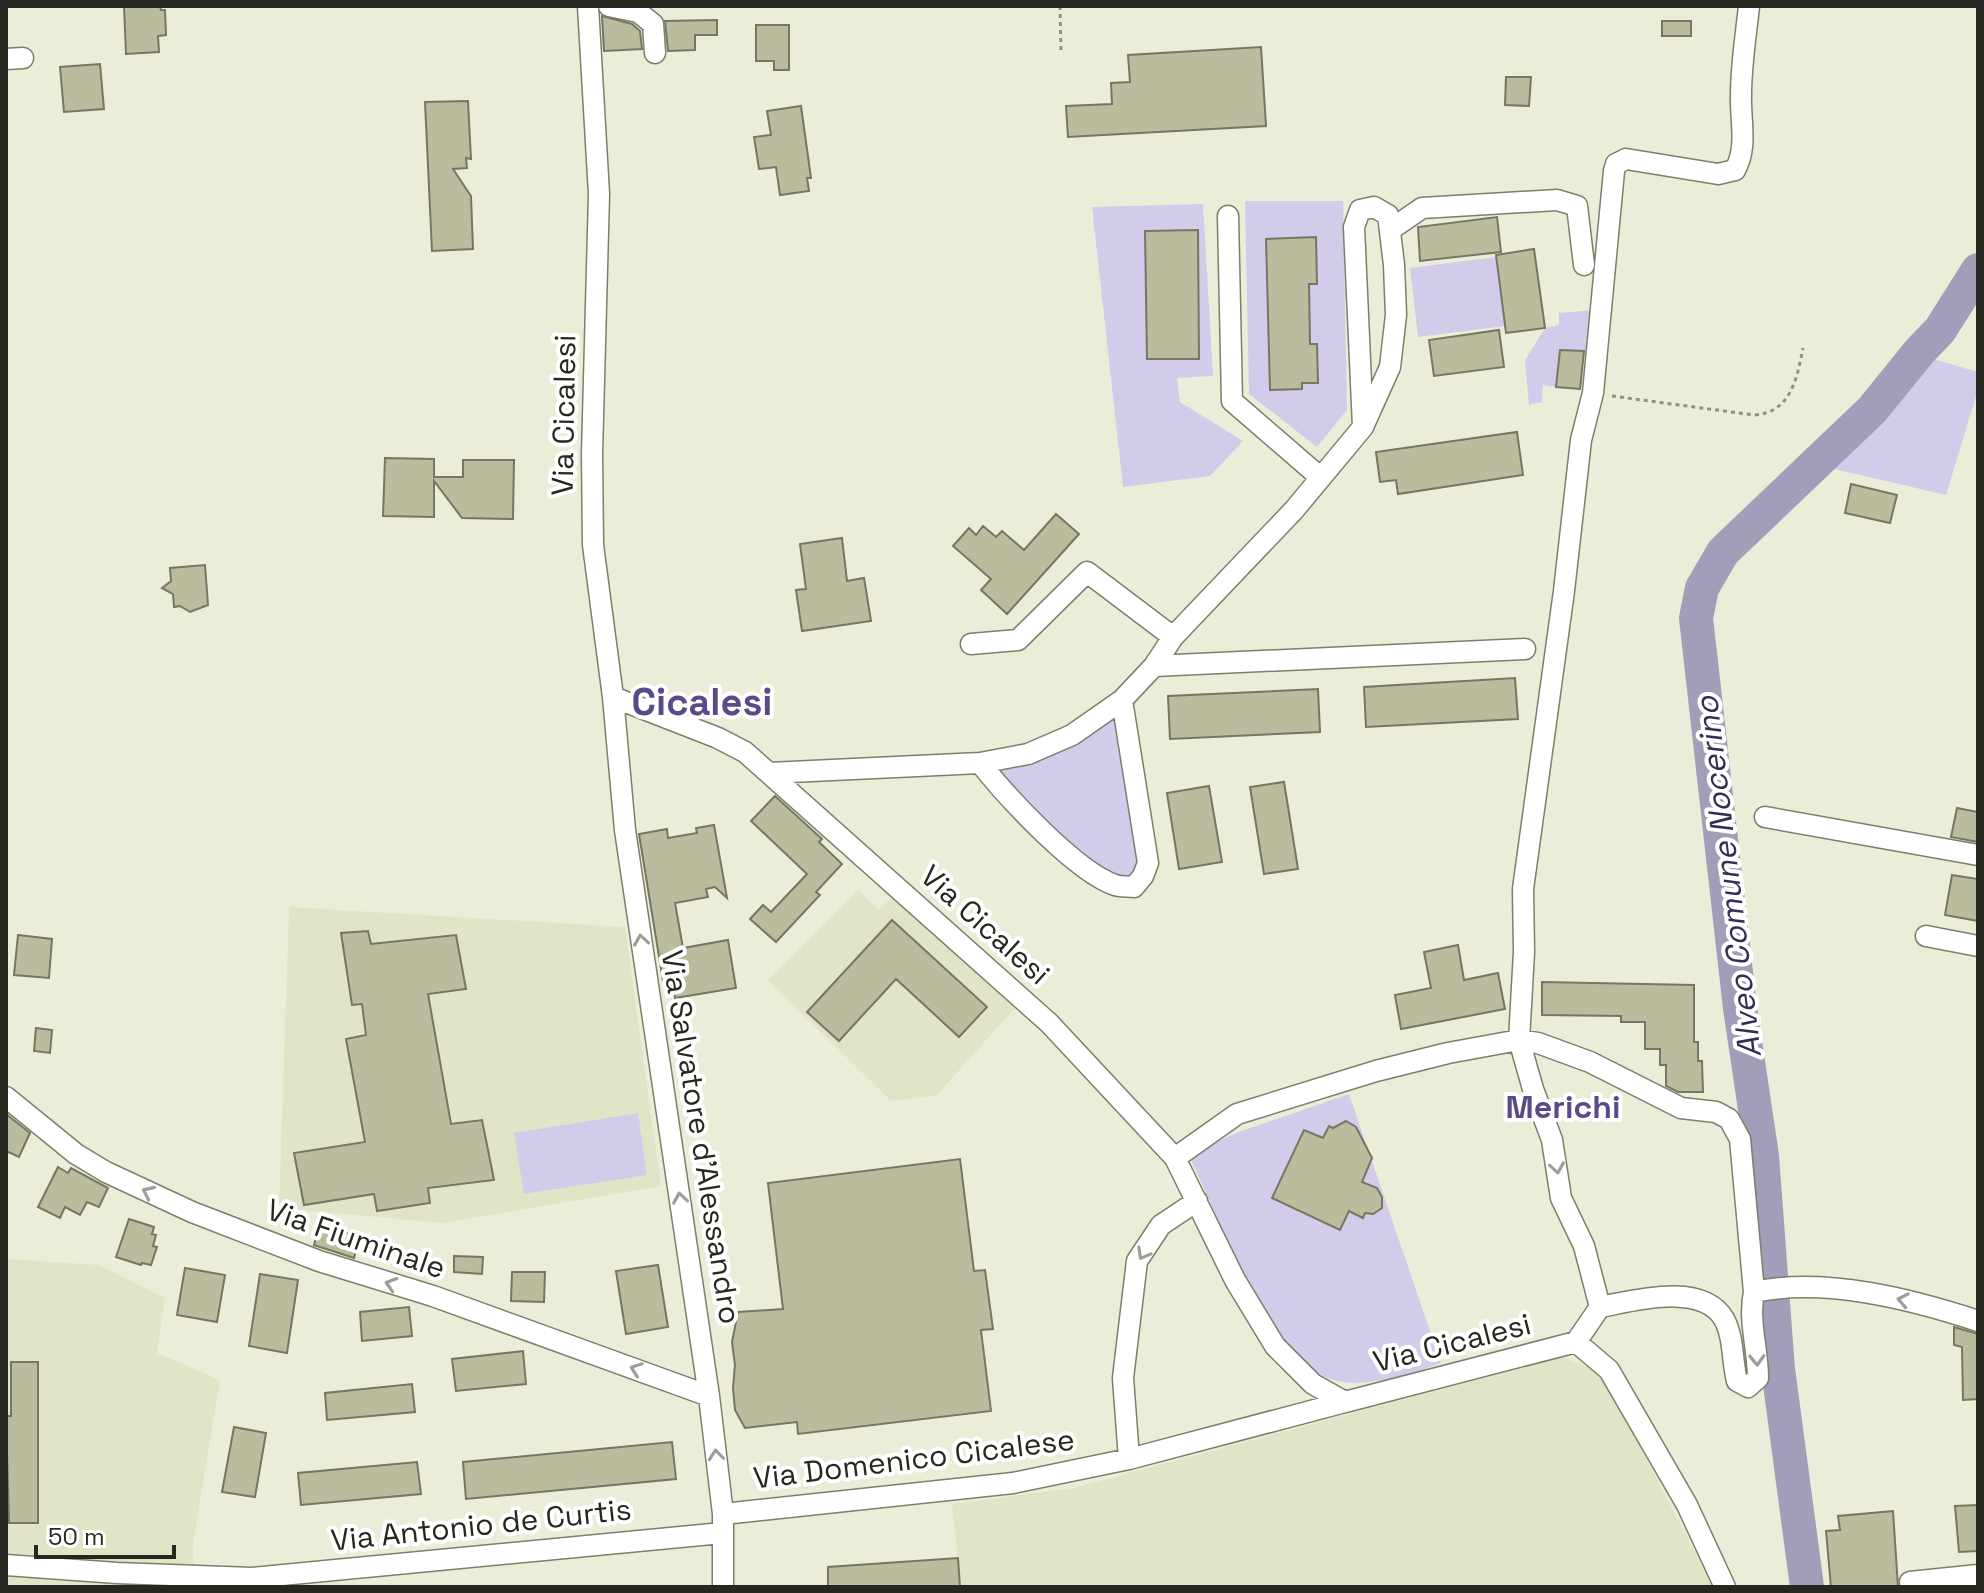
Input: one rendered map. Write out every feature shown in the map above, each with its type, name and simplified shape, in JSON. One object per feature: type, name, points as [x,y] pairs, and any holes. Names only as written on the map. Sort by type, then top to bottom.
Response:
[{"type":"street","name":"Via Cicalesi","points":[[588,6],[599,194],[592,454],[593,545],[613,697],[718,738],[745,752],[1049,1023],[1175,1158],[1235,1280],[1275,1346],[1303,1376],[1345,1402],[1576,1342],[1609,1370],[1687,1505],[1725,1587]]},
{"type":"street","points":[[609,6],[638,12],[653,24],[655,53]]},
{"type":"street","points":[[1600,1307],[1584,1246],[1561,1198],[1552,1140],[1519,1040],[1524,952],[1523,889],[1564,591],[1581,440],[1593,393],[1616,164],[1626,159],[1718,174],[1735,170],[1741,154],[1744,124],[1741,94],[1749,6]]},
{"type":"street","points":[[1390,230],[1422,208],[1557,200],[1577,206],[1584,265]]},
{"type":"street","points":[[769,773],[980,763],[1028,754],[1072,735],[1122,700],[1154,666],[1173,637],[1321,478],[1363,427],[1390,367],[1396,315],[1388,215],[1374,207],[1360,210],[1354,227],[1363,427]]},
{"type":"street","points":[[1228,216],[1232,401],[1321,478]]},
{"type":"street","points":[[971,644],[1018,640],[1087,572],[1173,637]]},
{"type":"street","points":[[1154,666],[1525,649]]},
{"type":"street","name":"Via Salvatore d'Alessandro","points":[[613,697],[625,830],[709,1396],[722,1523],[723,1587]]},
{"type":"street","points":[[980,763],[1041,830],[1087,869],[1116,886],[1134,887],[1148,863],[1122,700]]},
{"type":"street","points":[[1765,817],[1978,855]]},
{"type":"street","points":[[1926,936],[1978,946]]},
{"type":"street","points":[[1175,1158],[1237,1114],[1419,1060],[1519,1040],[1538,1043],[1590,1062],[1681,1108],[1716,1112],[1729,1119],[1740,1139],[1759,1291],[1751,1310],[1758,1351],[1758,1378],[1748,1387],[1737,1381],[1725,1321],[1717,1311],[1690,1297],[1664,1295],[1600,1307],[1576,1342]]},
{"type":"street","name":"Via Fiuminale","points":[[6,1097],[76,1154],[106,1172],[192,1212],[319,1261],[433,1296],[709,1396]]},
{"type":"street","points":[[1129,1459],[1123,1378],[1137,1261],[1161,1225],[1197,1201]]},
{"type":"street","points":[[1759,1291],[1843,1290],[1877,1294],[1929,1305],[1978,1321]]},
{"type":"street","points":[[1298,1414],[1303,1376]]},
{"type":"street","name":"Via Domenico Cicalese","points":[[722,1523],[1013,1483],[1129,1459],[1345,1402]]},
{"type":"street","name":"Via Antonio de Curtis","points":[[6,1565],[252,1578],[722,1523]]},
{"type":"street","points":[[1911,1587],[1910,1582],[1978,1575]]},
{"type":"path","points":[[1060,6],[1061,51]]},
{"type":"path","points":[[1593,393],[1754,415],[1767,414],[1781,405],[1795,385],[1803,348]]},
{"type":"shaded area","points":[[1245,201],[1343,201],[1347,410],[1317,447],[1249,394]]},
{"type":"shaded area","points":[[1203,204],[1213,376],[1177,378],[1180,402],[1243,441],[1210,476],[1123,487],[1092,207]]},
{"type":"shaded area","points":[[1496,257],[1505,326],[1418,337],[1410,268]]},
{"type":"shaded area","points":[[1594,310],[1589,352],[1560,350],[1556,387],[1543,385],[1542,402],[1529,405],[1525,360],[1545,328],[1559,325],[1559,313]]},
{"type":"shaded area","points":[[1930,358],[1978,372],[1978,390],[1946,495],[1826,467]]},
{"type":"shaded area","points":[[1116,718],[1139,869],[1118,878],[1070,842],[997,771],[1032,764],[1055,754]]},
{"type":"shaded area","points":[[858,890],[879,910],[892,897],[1015,1008],[936,1096],[891,1101],[768,980]]},
{"type":"shaded area","points":[[289,907],[625,927],[661,1186],[442,1223],[279,1208]]},
{"type":"shaded area","points":[[1349,1094],[1441,1363],[1402,1376],[1359,1383],[1333,1380],[1310,1368],[1288,1345],[1248,1282],[1189,1156],[1236,1133]]},
{"type":"shaded area","points":[[638,1113],[647,1175],[524,1194],[514,1133]]},
{"type":"shaded area","points":[[6,1259],[99,1265],[165,1298],[157,1353],[220,1380],[193,1545],[194,1587],[6,1587]]},
{"type":"shaded area","points":[[1562,1357],[1602,1373],[1713,1587],[961,1587],[952,1504],[1073,1488]]},
{"type":"building","points":[[124,6],[160,6],[161,10],[165,10],[166,35],[158,36],[159,52],[126,54]]},
{"type":"building","points":[[602,16],[632,24],[640,31],[642,49],[604,51]]},
{"type":"building","points":[[717,20],[717,35],[695,35],[695,50],[668,51],[665,21]]},
{"type":"building","points":[[1662,21],[1691,21],[1691,36],[1662,36]]},
{"type":"building","points":[[756,25],[789,25],[789,70],[774,70],[774,61],[756,61]]},
{"type":"building","points":[[1261,47],[1266,126],[1068,137],[1066,106],[1112,104],[1111,83],[1130,82],[1128,55]]},
{"type":"building","points":[[100,64],[104,109],[64,112],[60,67]]},
{"type":"building","points":[[1506,77],[1531,77],[1529,106],[1505,105]]},
{"type":"building","points":[[468,101],[471,159],[466,158],[467,168],[453,169],[471,196],[473,249],[432,251],[425,102]]},
{"type":"building","points":[[801,106],[811,178],[807,178],[809,191],[780,195],[776,167],[759,169],[754,137],[771,135],[767,111]]},
{"type":"building","points":[[1497,217],[1501,252],[1420,261],[1418,227]]},
{"type":"building","points":[[1198,230],[1199,359],[1147,359],[1145,231]]},
{"type":"building","points":[[1316,237],[1317,284],[1309,284],[1310,344],[1317,344],[1318,383],[1302,383],[1302,389],[1270,390],[1266,239]]},
{"type":"building","points":[[1534,249],[1545,328],[1506,333],[1496,255]]},
{"type":"building","points":[[1499,330],[1504,367],[1434,376],[1429,340]]},
{"type":"building","points":[[1560,350],[1584,351],[1580,389],[1556,387]]},
{"type":"building","points":[[1517,432],[1523,475],[1398,494],[1396,480],[1380,482],[1376,452]]},
{"type":"building","points":[[385,458],[434,459],[434,477],[463,477],[463,460],[514,460],[513,519],[462,518],[434,481],[434,517],[383,516]]},
{"type":"building","points":[[1851,484],[1897,495],[1890,523],[1845,513]]},
{"type":"building","points":[[1056,514],[1079,534],[1007,614],[981,590],[991,579],[953,546],[969,528],[976,535],[983,526],[996,537],[1002,531],[1024,550]]},
{"type":"building","points":[[842,538],[847,581],[864,578],[871,621],[802,631],[796,590],[806,589],[800,544]]},
{"type":"building","points":[[205,565],[208,605],[190,612],[180,606],[174,607],[173,594],[162,588],[171,581],[170,568]]},
{"type":"building","points":[[1515,678],[1518,719],[1366,727],[1364,687]]},
{"type":"building","points":[[1318,689],[1320,732],[1170,739],[1168,696]]},
{"type":"building","points":[[1284,782],[1298,869],[1264,874],[1250,787]]},
{"type":"building","points":[[1209,786],[1222,862],[1179,869],[1167,793]]},
{"type":"building","points":[[775,796],[822,839],[819,842],[842,864],[816,892],[820,895],[776,942],[750,919],[763,905],[771,912],[807,874],[751,821]]},
{"type":"building","points":[[1957,808],[1978,812],[1978,842],[1951,837]]},
{"type":"building","points":[[714,825],[727,898],[715,887],[706,889],[708,897],[675,903],[683,948],[728,940],[736,988],[675,998],[672,979],[663,981],[639,834],[667,829],[668,838],[697,833],[696,828]]},
{"type":"building","points":[[1952,875],[1978,879],[1978,921],[1945,915]]},
{"type":"building","points":[[892,920],[987,1007],[959,1037],[896,979],[839,1041],[807,1012]]},
{"type":"building","points":[[368,931],[371,944],[456,935],[466,989],[428,994],[451,1124],[482,1120],[494,1180],[428,1188],[430,1203],[377,1211],[374,1194],[304,1205],[294,1153],[365,1142],[346,1039],[366,1035],[362,1004],[352,1005],[341,933]]},
{"type":"building","points":[[18,935],[52,939],[49,978],[14,975]]},
{"type":"building","points":[[1458,945],[1464,980],[1498,973],[1505,1009],[1401,1029],[1395,995],[1431,988],[1424,952]]},
{"type":"building","points":[[1542,982],[1694,985],[1694,1042],[1698,1042],[1698,1061],[1702,1061],[1703,1092],[1678,1092],[1666,1086],[1666,1065],[1660,1065],[1660,1049],[1645,1049],[1645,1022],[1621,1022],[1621,1016],[1542,1015]]},
{"type":"building","points":[[36,1028],[52,1030],[50,1053],[34,1051]]},
{"type":"building","points":[[6,1114],[30,1133],[19,1157],[6,1151]]},
{"type":"building","points":[[1346,1121],[1356,1127],[1372,1158],[1362,1182],[1377,1188],[1382,1197],[1382,1208],[1373,1214],[1365,1213],[1363,1218],[1349,1211],[1340,1230],[1272,1198],[1304,1130],[1323,1138],[1329,1126],[1333,1128]]},
{"type":"building","points":[[960,1159],[974,1271],[985,1270],[993,1329],[981,1330],[991,1411],[798,1434],[797,1422],[745,1428],[735,1410],[733,1388],[735,1365],[732,1342],[738,1312],[783,1309],[768,1183]]},
{"type":"building","points":[[58,1167],[68,1173],[71,1168],[108,1188],[99,1207],[87,1202],[80,1215],[65,1207],[60,1218],[38,1207]]},
{"type":"building","points":[[129,1219],[154,1227],[152,1234],[156,1235],[153,1246],[157,1247],[151,1265],[116,1257]]},
{"type":"building","points":[[319,1226],[360,1236],[354,1258],[314,1245]]},
{"type":"building","points":[[454,1256],[483,1257],[482,1274],[454,1272]]},
{"type":"building","points":[[658,1265],[668,1327],[626,1334],[616,1271]]},
{"type":"building","points":[[185,1268],[225,1275],[217,1322],[177,1315]]},
{"type":"building","points":[[512,1272],[545,1272],[544,1302],[511,1301]]},
{"type":"building","points":[[260,1274],[298,1280],[287,1353],[249,1346]]},
{"type":"building","points":[[409,1307],[412,1336],[362,1341],[360,1312]]},
{"type":"building","points":[[1954,1327],[1978,1334],[1978,1399],[1963,1400],[1962,1347],[1954,1345]]},
{"type":"building","points":[[523,1351],[526,1384],[456,1391],[452,1359]]},
{"type":"building","points":[[11,1362],[38,1362],[38,1523],[9,1523],[6,1416],[11,1416]]},
{"type":"building","points":[[412,1384],[415,1412],[327,1420],[325,1393]]},
{"type":"building","points":[[234,1427],[266,1433],[255,1497],[222,1492]]},
{"type":"building","points":[[672,1442],[676,1479],[466,1499],[463,1462]]},
{"type":"building","points":[[417,1462],[421,1494],[301,1505],[298,1473]]},
{"type":"building","points":[[1978,1505],[1978,1551],[1959,1552],[1955,1506]]},
{"type":"building","points":[[1893,1511],[1898,1587],[1831,1587],[1826,1531],[1840,1530],[1838,1516]]},
{"type":"building","points":[[958,1558],[960,1587],[828,1587],[828,1567]]},
{"type":"waterway","name":"Alveo Comune Nocerino","points":[[1807,1587],[1778,1369],[1762,1156],[1740,1008],[1696,618],[1702,588],[1723,552],[1872,410],[1940,330],[1978,270]]},
{"type":"district","name":"Cicalesi","points":[[702,702]]},
{"type":"district","name":"Merichi","points":[[1563,1107]]}]
